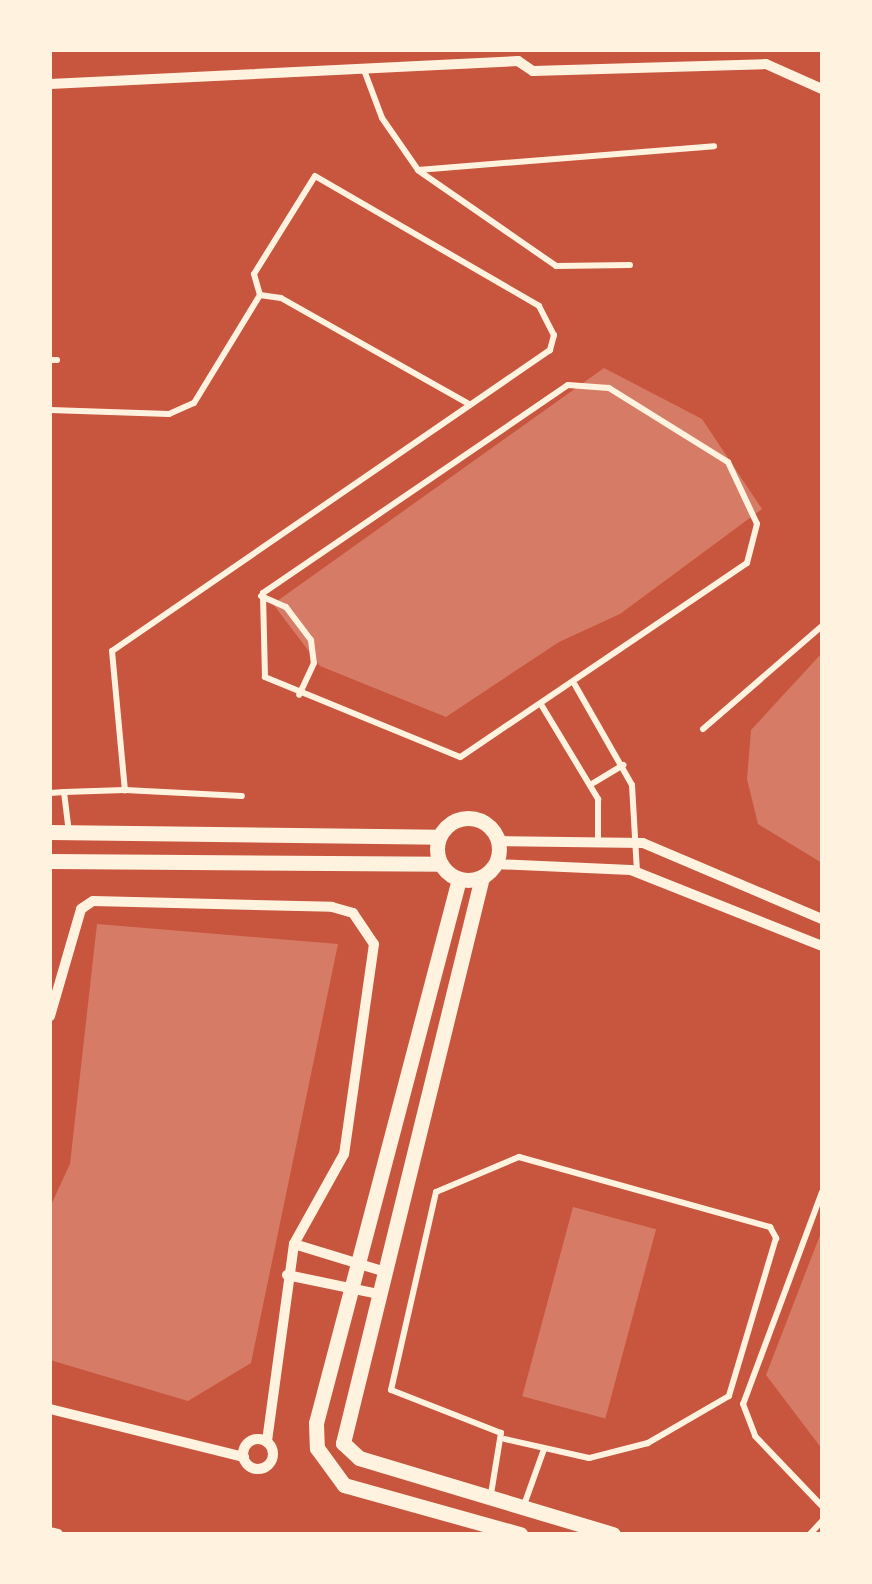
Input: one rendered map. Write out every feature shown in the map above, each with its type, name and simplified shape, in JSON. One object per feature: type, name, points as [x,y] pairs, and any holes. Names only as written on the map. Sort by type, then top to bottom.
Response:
[{"type":"street","points":[[50,84],[364,70],[518,56],[534,72],[766,64],[822,89]]},
{"type":"street","points":[[50,832],[440,836],[472,819],[497,841],[635,842],[822,919]]},
{"type":"street","points":[[440,836],[440,864]]},
{"type":"street","points":[[497,841],[495,864],[482,877],[379,1270],[343,1442],[359,1458],[613,1534]]},
{"type":"street","points":[[50,861],[440,864],[458,878],[482,877]]},
{"type":"street","points":[[495,864],[637,872],[822,946]]},
{"type":"street","points":[[458,878],[316,1422],[330,1468],[344,1485],[520,1534]]},
{"type":"street","points":[[50,1016],[81,909],[92,901],[238,900],[354,913],[374,944],[344,1154],[294,1244],[287,1275],[282,1374],[267,1442],[273,1457],[264,1467],[244,1457],[50,1409]]},
{"type":"street","points":[[294,1244],[379,1270]]},
{"type":"street","points":[[287,1275],[374,1293]]},
{"type":"street","points":[[244,1457],[252,1440],[267,1442]]},
{"type":"street","points":[[50,1532],[58,1534]]},
{"type":"lane","points":[[364,70],[382,118],[418,170],[556,266],[630,265]]},
{"type":"lane","points":[[418,170],[714,146]]},
{"type":"lane","points":[[50,410],[169,414],[194,403],[260,295],[254,274],[315,176],[539,306],[554,335],[550,350],[112,652],[125,790]]},
{"type":"lane","points":[[260,295],[281,298],[469,404]]},
{"type":"lane","points":[[595,384],[728,462],[758,534],[747,563],[716,592],[542,706],[446,759],[299,695],[260,669],[261,596],[562,387],[595,384]]},
{"type":"lane","points":[[261,596],[286,607],[311,640],[314,662],[299,695]]},
{"type":"lane","points":[[703,729],[822,626]]},
{"type":"lane","points":[[575,684],[623,765],[637,872]]},
{"type":"lane","points":[[542,706],[600,806],[598,840]]},
{"type":"lane","points":[[590,785],[623,765]]},
{"type":"lane","points":[[50,793],[125,790],[242,796]]},
{"type":"lane","points":[[64,792],[69,832]]},
{"type":"lane","points":[[519,1158],[770,1228],[776,1238],[729,1396],[648,1443],[589,1458],[505,1439],[390,1390],[436,1192],[519,1158]]},
{"type":"lane","points":[[822,1192],[743,1404],[754,1436],[822,1506]]},
{"type":"lane","points":[[490,1498],[505,1439]]},
{"type":"lane","points":[[523,1508],[544,1450]]},
{"type":"lane","points":[[810,1534],[822,1521]]},
{"type":"building","points":[[604,368],[702,419],[762,509],[620,614],[559,642],[446,717],[320,666],[273,604]]},
{"type":"building","points":[[822,653],[822,863],[758,824],[747,779],[751,730]]},
{"type":"building","points":[[97,924],[338,944],[251,1363],[188,1401],[50,1360],[50,1207],[70,1164]]},
{"type":"building","points":[[573,1207],[656,1229],[605,1419],[522,1396]]},
{"type":"building","points":[[822,1230],[822,1449],[766,1375]]}]
